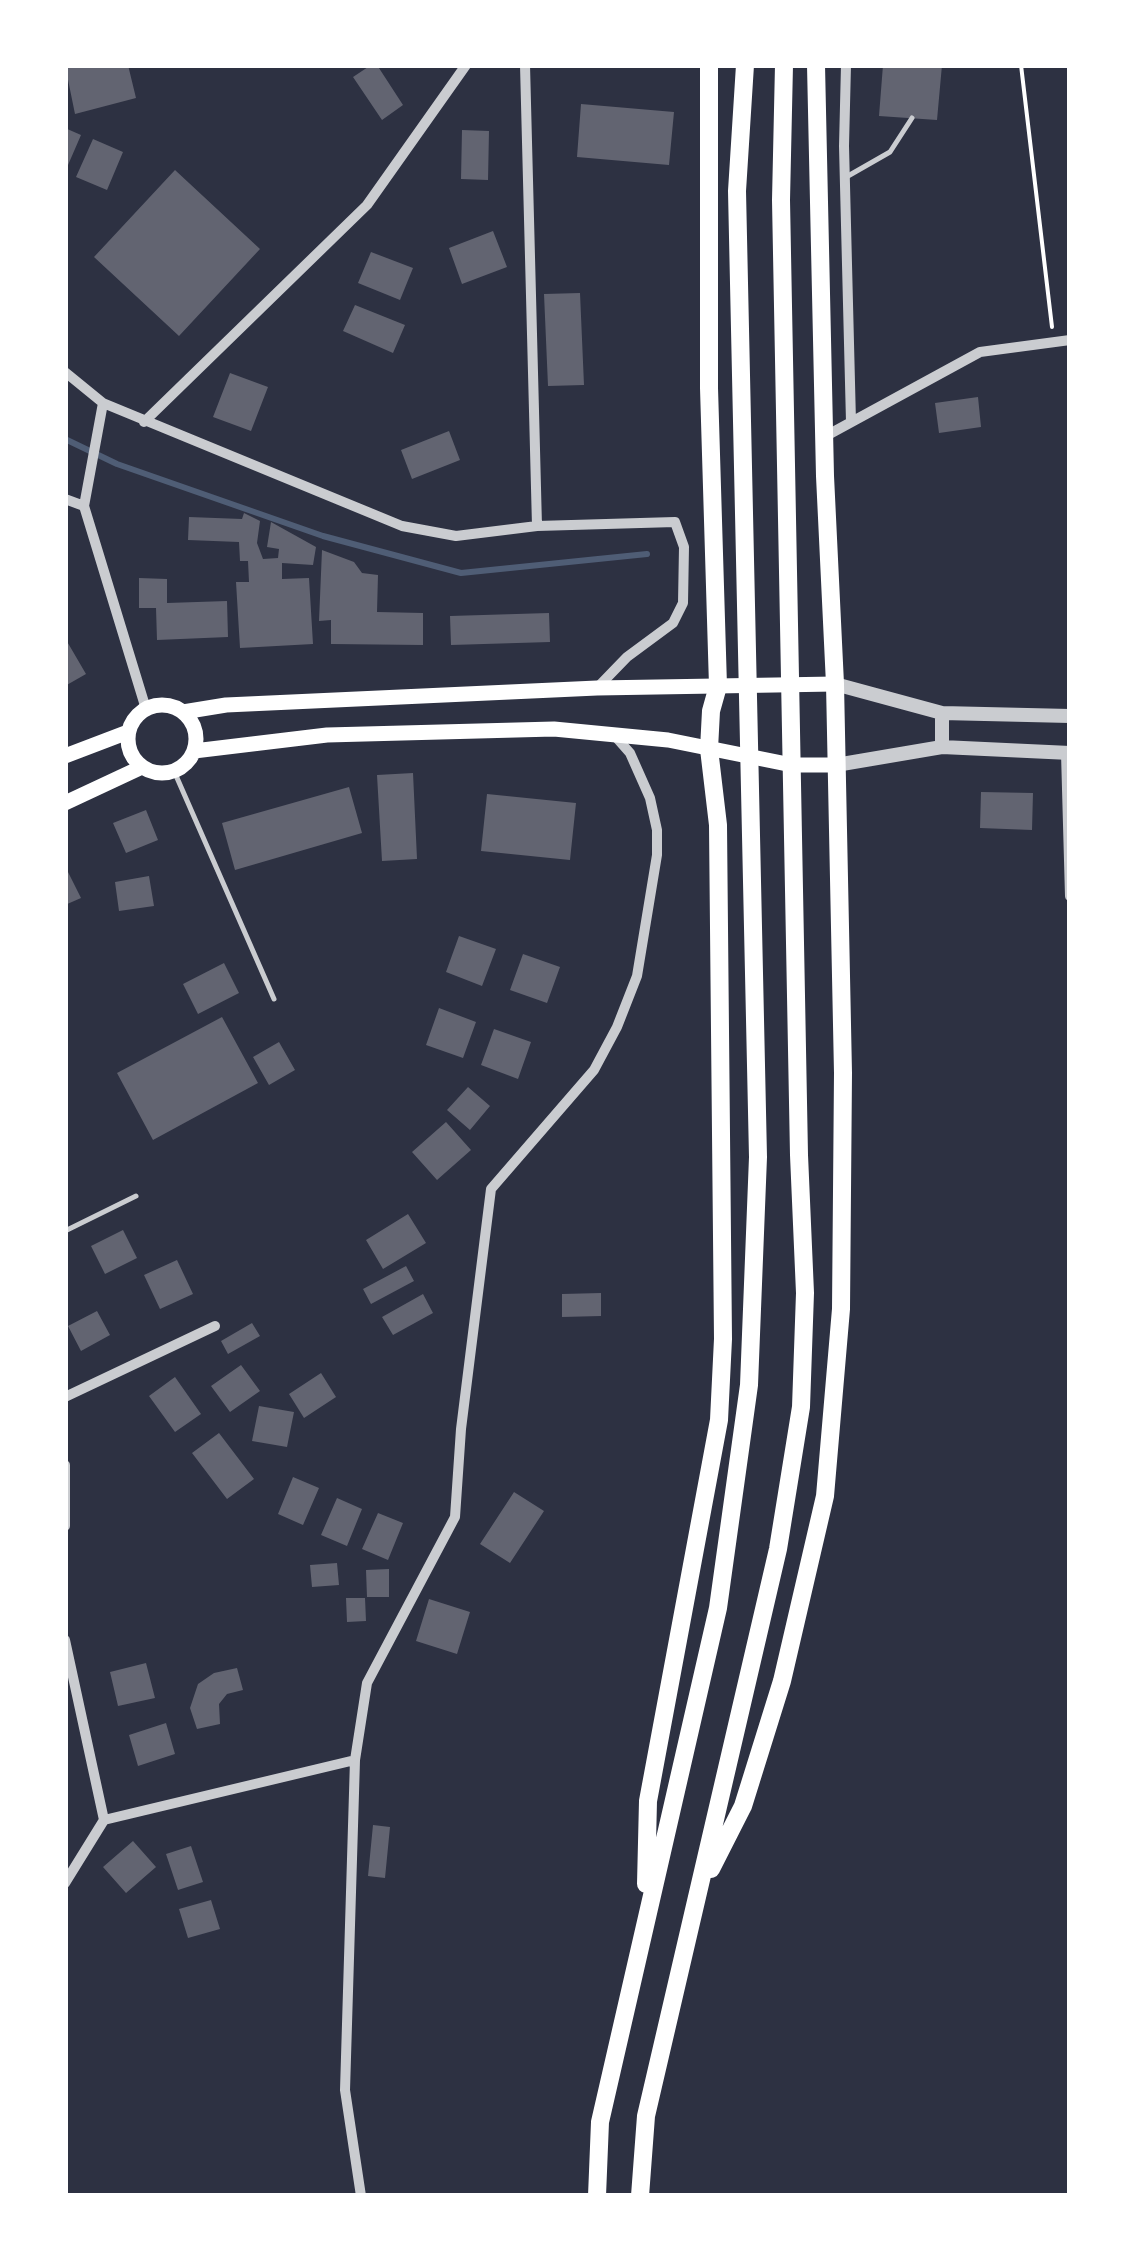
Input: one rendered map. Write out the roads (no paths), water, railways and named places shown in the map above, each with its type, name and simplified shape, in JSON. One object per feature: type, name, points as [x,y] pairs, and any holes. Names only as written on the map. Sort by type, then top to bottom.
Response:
[{"type":"highway","points":[[645,1925],[648,1801],[718,1420],[723,1339],[718,825],[708,749],[718,686],[709,388],[709,65]]},
{"type":"highway","points":[[597,2196],[600,2122],[718,1608],[749,1385],[758,1157],[737,191],[745,65]]},
{"type":"highway","points":[[640,2196],[646,2116],[778,1549],[801,1407],[805,1293],[780,200],[784,65]]},
{"type":"highway","points":[[697,1896],[748,1788],[782,1681],[824,1496],[842,1308],[843,1073],[835,684],[824,437],[816,65]]},
{"type":"main road","points":[[183,712],[195,730],[194,750],[186,763],[174,771],[158,773],[142,767],[130,751],[128,732],[135,718],[146,709],[165,705],[183,712],[226,704],[598,688],[835,684]]},
{"type":"main road","points":[[194,750],[327,735],[554,729],[668,740],[792,765],[836,764]]},
{"type":"main road","points":[[65,756],[128,732]]},
{"type":"main road","points":[[65,802],[142,767]]},
{"type":"street","points":[[144,422],[367,205],[466,65]]},
{"type":"street","points":[[526,65],[537,526]]},
{"type":"street","points":[[846,65],[852,422]]},
{"type":"street","points":[[824,437],[980,352],[1070,340]]},
{"type":"street","points":[[65,372],[103,403],[144,422],[402,526],[456,536],[537,526],[676,522],[684,547],[683,602],[673,623],[627,656],[598,688]]},
{"type":"street","points":[[103,403],[84,506],[146,709]]},
{"type":"street","points":[[65,498],[84,506]]},
{"type":"street","points":[[835,684],[942,713],[1070,716]]},
{"type":"street","points":[[942,713],[942,747]]},
{"type":"street","points":[[361,2196],[345,2090],[355,1760],[367,1683],[456,1518],[461,1429],[491,1189],[594,1070],[617,1027],[637,976],[658,855],[657,830],[650,798],[630,753],[615,735]]},
{"type":"street","points":[[836,764],[942,747],[1068,753],[1070,896]]},
{"type":"street","points":[[65,1397],[215,1326]]},
{"type":"street","points":[[65,1466],[65,1526]]},
{"type":"street","points":[[65,1640],[104,1820],[65,1884]]},
{"type":"street","points":[[104,1820],[355,1760]]},
{"type":"lane","points":[[845,177],[890,152],[912,118]]},
{"type":"lane","points":[[174,771],[274,999]]},
{"type":"lane","points":[[65,1231],[136,1196]]},
{"type":"waterway","points":[[65,439],[117,464],[323,536],[461,573],[647,554]]}]
